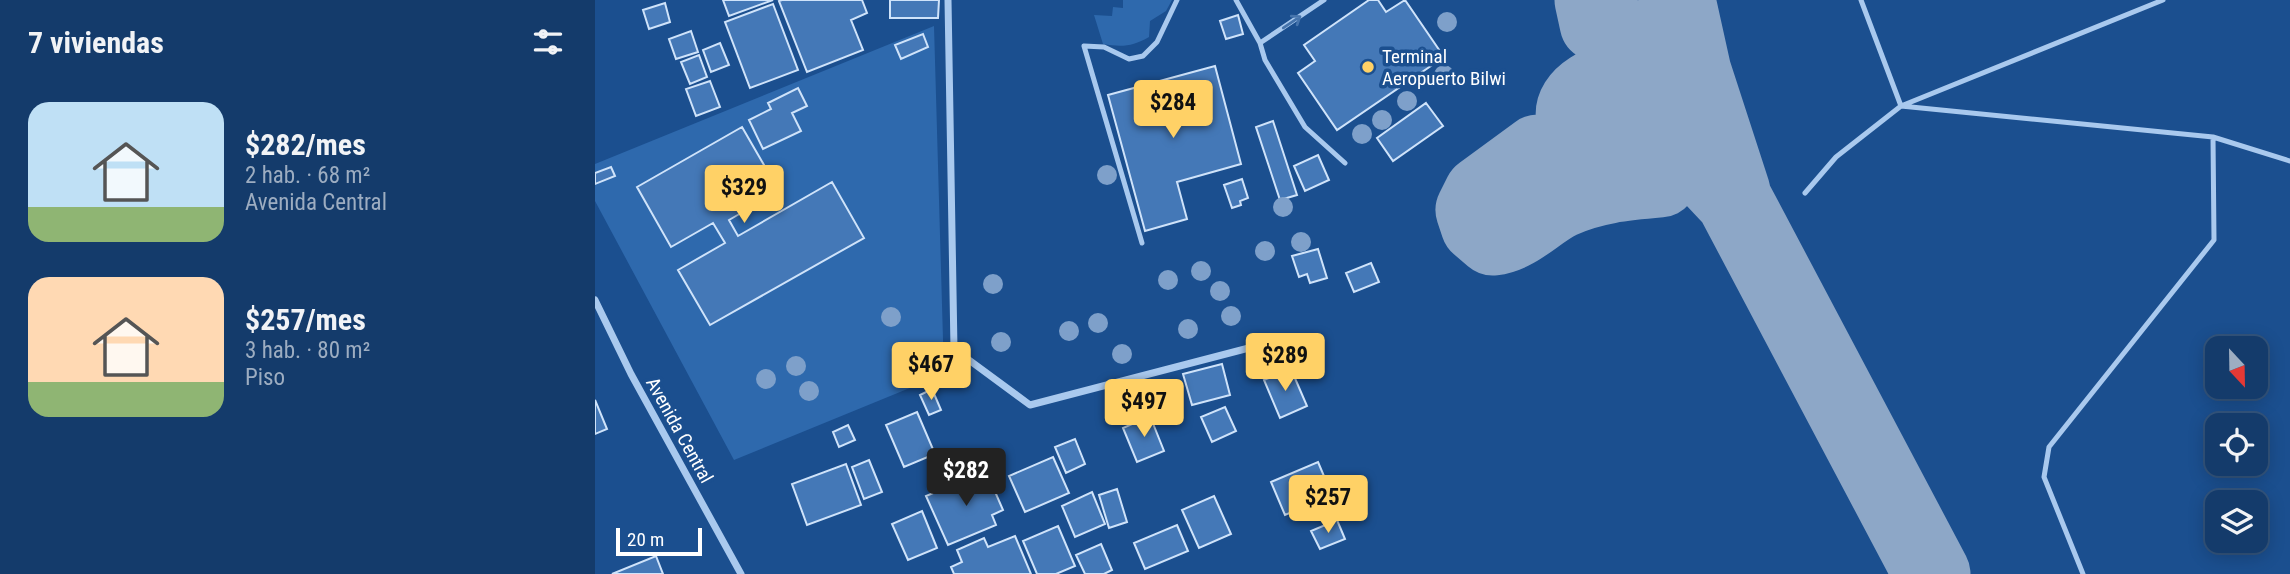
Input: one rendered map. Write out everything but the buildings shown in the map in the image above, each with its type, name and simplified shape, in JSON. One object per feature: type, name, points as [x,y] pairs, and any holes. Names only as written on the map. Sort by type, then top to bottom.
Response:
[{"type":"street","points":[[948,0],[954,349],[1030,405],[1268,342],[1278,365]]},
{"type":"street","name":"Avenida Central","points":[[595,300],[626,365],[741,574]]},
{"type":"lane","points":[[1142,243],[1084,46],[1104,47],[1129,59],[1143,56],[1157,42],[1177,0]]},
{"type":"lane","points":[[1236,0],[1265,60],[1305,127],[1345,163]]},
{"type":"lane","points":[[1259,43],[1324,0]]},
{"type":"lane","points":[[1861,0],[1901,106]]},
{"type":"lane","points":[[1805,193],[1836,157],[1901,106],[2163,0]]},
{"type":"lane","points":[[1901,106],[2213,137],[2290,161]]},
{"type":"lane","points":[[2083,574],[2044,477],[2049,447],[2214,240],[2213,137]]},
{"type":"shaded area","points":[[1123,0],[1172,0],[1166,11],[1150,21],[1149,37],[1126,45],[1103,44],[1094,15],[1112,16],[1113,7],[1123,8]]},
{"type":"shaded area","points":[[934,26],[944,374],[734,460],[595,201],[595,164]]},
{"type":"taxiway","points":[[1593,0],[1598,23],[1693,72]]},
{"type":"taxiway","points":[[1677,0],[1693,72],[1732,192]]},
{"type":"taxiway","points":[[1673,138],[1621,129],[1585,134],[1578,126],[1575,110],[1578,102],[1590,90],[1608,83],[1687,150],[1734,200],[1932,574]]},
{"type":"taxiway","points":[[1635,173],[1538,153],[1482,194],[1474,210],[1479,225],[1493,237],[1511,232],[1572,195],[1609,185],[1660,179]]},
{"type":"place","name":"Terminal Aeropuerto Bilwi","points":[[1368,67]]}]
